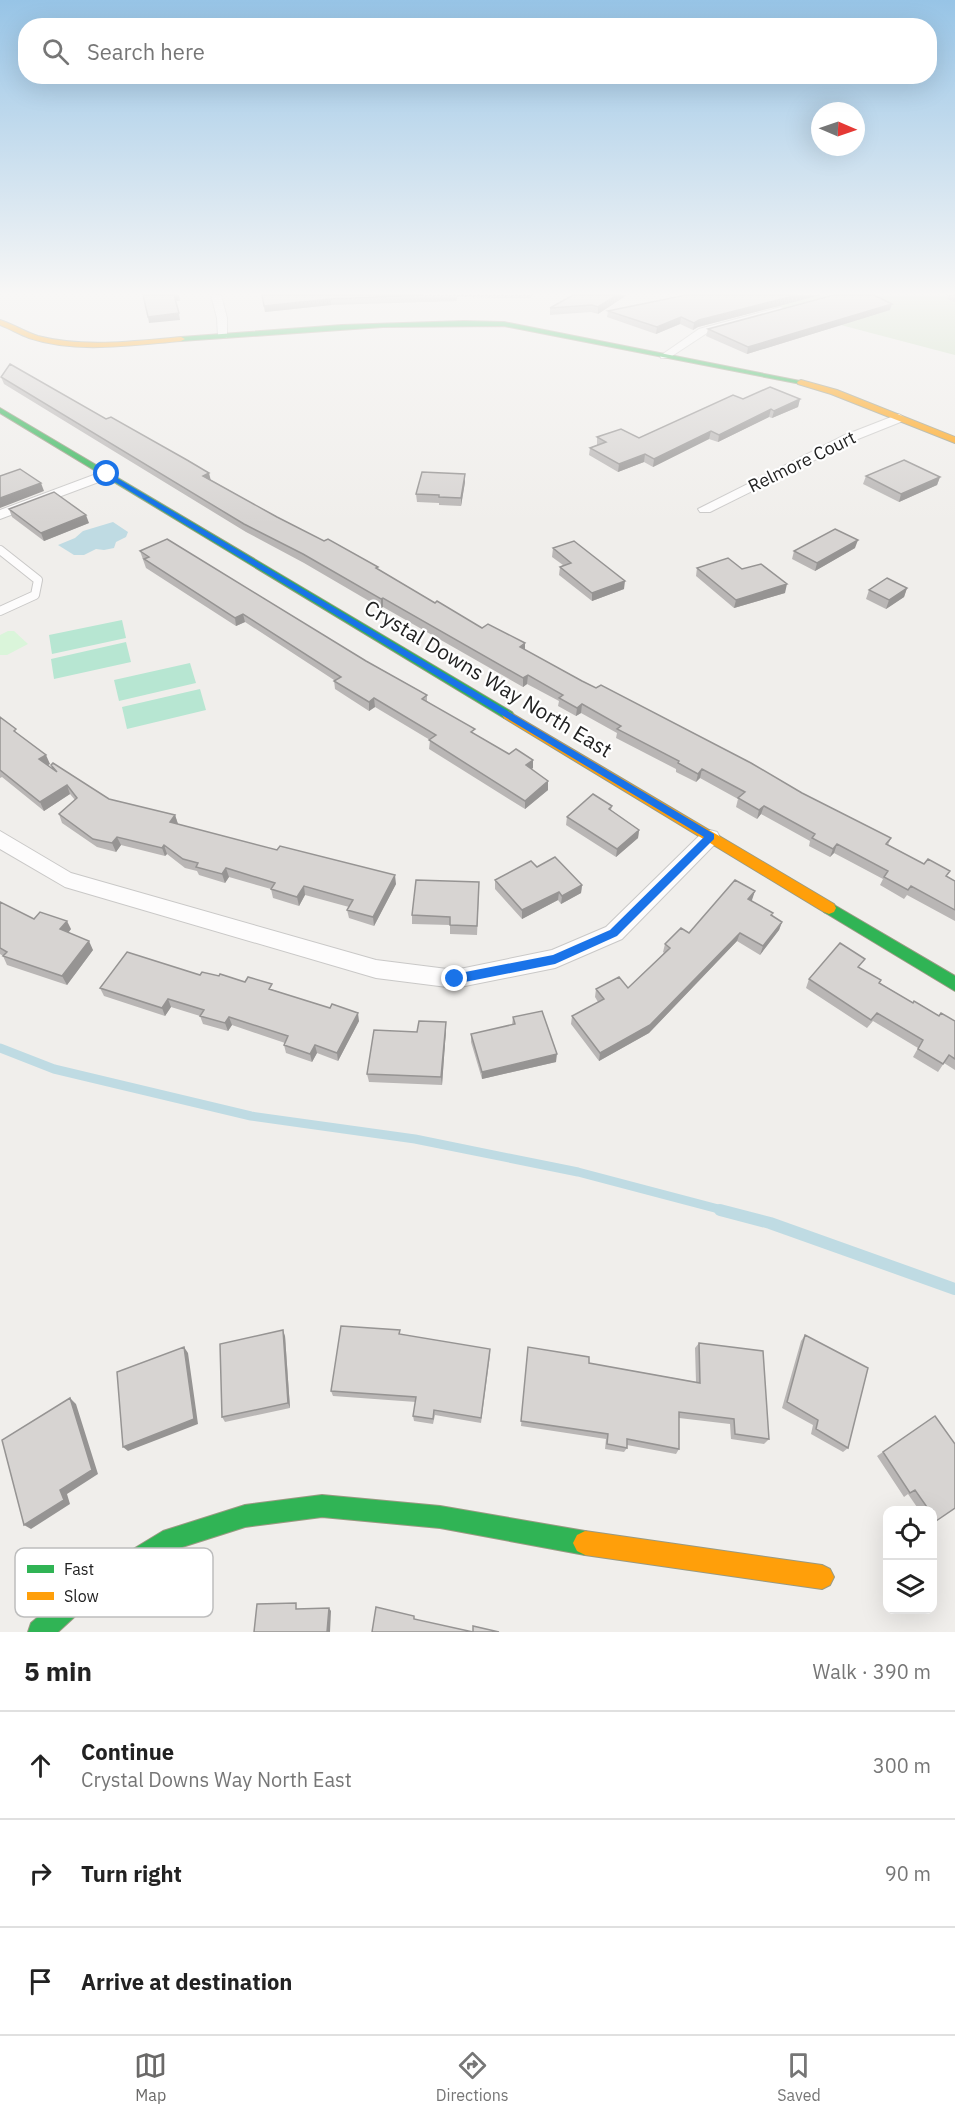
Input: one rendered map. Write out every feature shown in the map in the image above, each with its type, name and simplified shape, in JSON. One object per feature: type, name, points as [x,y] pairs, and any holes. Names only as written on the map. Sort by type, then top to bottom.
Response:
[{"type":"street","points":[[749,371],[787,378],[834,392],[955,440]]},
{"type":"street","name":"Crystal Downs Way North East","points":[[2,413],[955,984]]},
{"type":"street","name":"Relmore Court","points":[[705,509],[849,438],[899,418]]},
{"type":"street","points":[[0,515],[107,474]]},
{"type":"street","points":[[0,838],[14,850],[65,879],[376,969],[455,979],[555,959],[614,933],[710,837]]},
{"type":"street","points":[[156,1548],[171,1539],[244,1516],[322,1506],[440,1517],[539,1536],[822,1577]]},
{"type":"street","points":[[40,1632],[57,1617]]},
{"type":"lane","points":[[0,550],[38,580],[35,595],[0,611]]},
{"type":"green space","points":[[122,620],[126,638],[52,654],[49,635]]},
{"type":"green space","points":[[14,631],[28,644],[7,655],[0,655],[0,635]]},
{"type":"green space","points":[[126,642],[131,662],[54,679],[51,659]]},
{"type":"green space","points":[[190,663],[196,683],[119,701],[114,680]]},
{"type":"green space","points":[[200,689],[206,710],[127,729],[122,707]]},
{"type":"water","points":[[113,522],[128,532],[126,537],[116,542],[114,548],[96,549],[84,555],[74,555],[58,545],[75,538],[83,531]]},
{"type":"building","points":[[5,371],[22,371],[106,419],[111,417],[209,473],[203,476],[324,541],[328,539],[435,603],[437,601],[482,628],[488,624],[525,643],[520,647],[582,681],[596,688],[601,685],[891,838],[886,844],[924,864],[928,859],[950,871],[946,876],[955,881],[955,910],[911,886],[908,890],[884,877],[888,871],[837,844],[833,849],[812,838],[815,834],[764,806],[759,810],[738,798],[745,792],[702,769],[698,774],[678,763],[679,761],[617,729],[621,726],[582,704],[577,708],[559,698],[563,695],[528,675],[523,678],[383,598],[381,599],[303,554],[244,524],[1,377]]},
{"type":"building","points":[[770,387],[800,399],[774,411],[771,409],[719,435],[711,431],[654,459],[645,454],[619,464],[590,448],[606,442],[597,437],[621,429],[639,438],[733,395],[743,399]]},
{"type":"building","points":[[904,460],[940,477],[901,494],[866,476]]},
{"type":"building","points":[[20,469],[41,483],[0,498],[0,476]]},
{"type":"building","points":[[422,472],[465,474],[461,498],[416,494]]},
{"type":"building","points":[[54,492],[86,515],[41,533],[9,509]]},
{"type":"building","points":[[835,529],[858,540],[817,563],[794,551]]},
{"type":"building","points":[[167,539],[366,661],[427,695],[422,699],[475,729],[471,732],[509,754],[516,749],[533,760],[526,765],[548,781],[525,801],[429,740],[436,735],[374,698],[369,702],[334,681],[341,677],[243,614],[235,618],[144,559],[149,557],[140,551]]},
{"type":"building","points":[[574,541],[625,581],[592,593],[560,567],[571,563],[553,548]]},
{"type":"building","points":[[728,558],[742,569],[761,564],[787,584],[736,600],[697,568]]},
{"type":"building","points":[[887,578],[907,588],[889,600],[869,590]]},
{"type":"building","points":[[0,717],[16,729],[14,731],[46,755],[39,759],[57,772],[51,765],[53,763],[109,799],[175,815],[170,822],[277,850],[280,846],[395,875],[373,917],[347,910],[353,900],[304,886],[297,897],[271,889],[275,883],[226,868],[222,874],[196,867],[198,863],[183,859],[164,845],[162,848],[117,837],[112,843],[93,839],[59,814],[77,798],[67,785],[40,802],[0,770]]},
{"type":"building","points":[[593,794],[612,806],[609,809],[639,830],[617,849],[567,817]]},
{"type":"building","points":[[555,857],[582,885],[562,896],[559,892],[522,910],[495,880],[531,861],[537,867]]},
{"type":"building","points":[[416,880],[479,882],[477,926],[450,925],[450,917],[412,915]]},
{"type":"building","points":[[735,880],[755,891],[748,899],[773,913],[771,915],[782,922],[763,946],[740,933],[650,1025],[600,1053],[572,1016],[604,999],[596,989],[619,977],[628,988],[670,948],[665,944],[681,928],[689,933]]},
{"type":"building","points":[[0,902],[34,919],[40,912],[67,921],[60,929],[89,941],[62,976],[3,956],[7,952],[0,948]]},
{"type":"building","points":[[840,943],[865,959],[858,967],[881,980],[879,983],[939,1016],[941,1013],[955,1021],[955,1059],[949,1055],[943,1064],[918,1049],[923,1040],[877,1013],[871,1020],[809,979]]},
{"type":"building","points":[[127,952],[200,975],[202,972],[219,976],[220,974],[245,982],[248,977],[272,984],[269,989],[330,1008],[332,1004],[358,1013],[337,1053],[315,1045],[310,1054],[284,1045],[288,1036],[229,1017],[225,1023],[200,1016],[204,1010],[168,999],[162,1008],[100,988]]},
{"type":"building","points":[[542,1011],[557,1054],[482,1072],[471,1034],[515,1024],[513,1017]]},
{"type":"building","points":[[419,1021],[446,1022],[441,1077],[367,1074],[374,1030],[417,1032]]},
{"type":"building","points":[[341,1326],[400,1330],[399,1334],[490,1349],[481,1418],[434,1410],[433,1419],[413,1416],[416,1397],[331,1391]]},
{"type":"building","points":[[283,1330],[288,1403],[222,1417],[220,1344]]},
{"type":"building","points":[[805,1335],[868,1368],[848,1448],[816,1429],[818,1420],[787,1402]]},
{"type":"building","points":[[699,1343],[763,1351],[769,1439],[735,1434],[734,1419],[679,1412],[679,1449],[627,1439],[627,1448],[607,1444],[608,1434],[521,1421],[528,1347],[589,1357],[589,1363],[700,1383]]},
{"type":"building","points":[[184,1347],[194,1419],[123,1447],[117,1372]]},
{"type":"building","points":[[70,1398],[92,1470],[60,1490],[64,1500],[24,1525],[2,1440]]},
{"type":"building","points":[[935,1416],[955,1444],[955,1508],[937,1520],[937,1506],[926,1506],[915,1490],[910,1493],[883,1452]]},
{"type":"building","points":[[296,1603],[296,1609],[329,1608],[327,1632],[254,1632],[257,1604]]},
{"type":"building","points":[[376,1607],[414,1616],[414,1619],[473,1632],[372,1632]]},
{"type":"building","points":[[473,1626],[499,1632],[473,1632]]},
{"type":"waterway","points":[[0,1048],[54,1069],[251,1116],[415,1139],[578,1172],[726,1211]]},
{"type":"waterway","points":[[720,1210],[770,1223],[955,1289]]},
{"type":"traffic: fast","points":[[745,371],[801,382]]},
{"type":"traffic: fast","points":[[0,410],[508,715]]},
{"type":"traffic: fast","points":[[829,908],[955,984]]},
{"type":"traffic: fast","points":[[156,1548],[171,1539],[245,1516],[322,1506],[440,1517],[585,1543]]},
{"type":"traffic: fast","points":[[40,1632],[57,1617]]},
{"type":"traffic: slow","points":[[801,382],[834,392],[955,440]]},
{"type":"traffic: slow","points":[[508,715],[829,908]]},
{"type":"traffic: slow","points":[[585,1543],[822,1577]]},
{"type":"route","points":[[107,474],[710,837],[614,933],[555,959],[455,979]]}]
